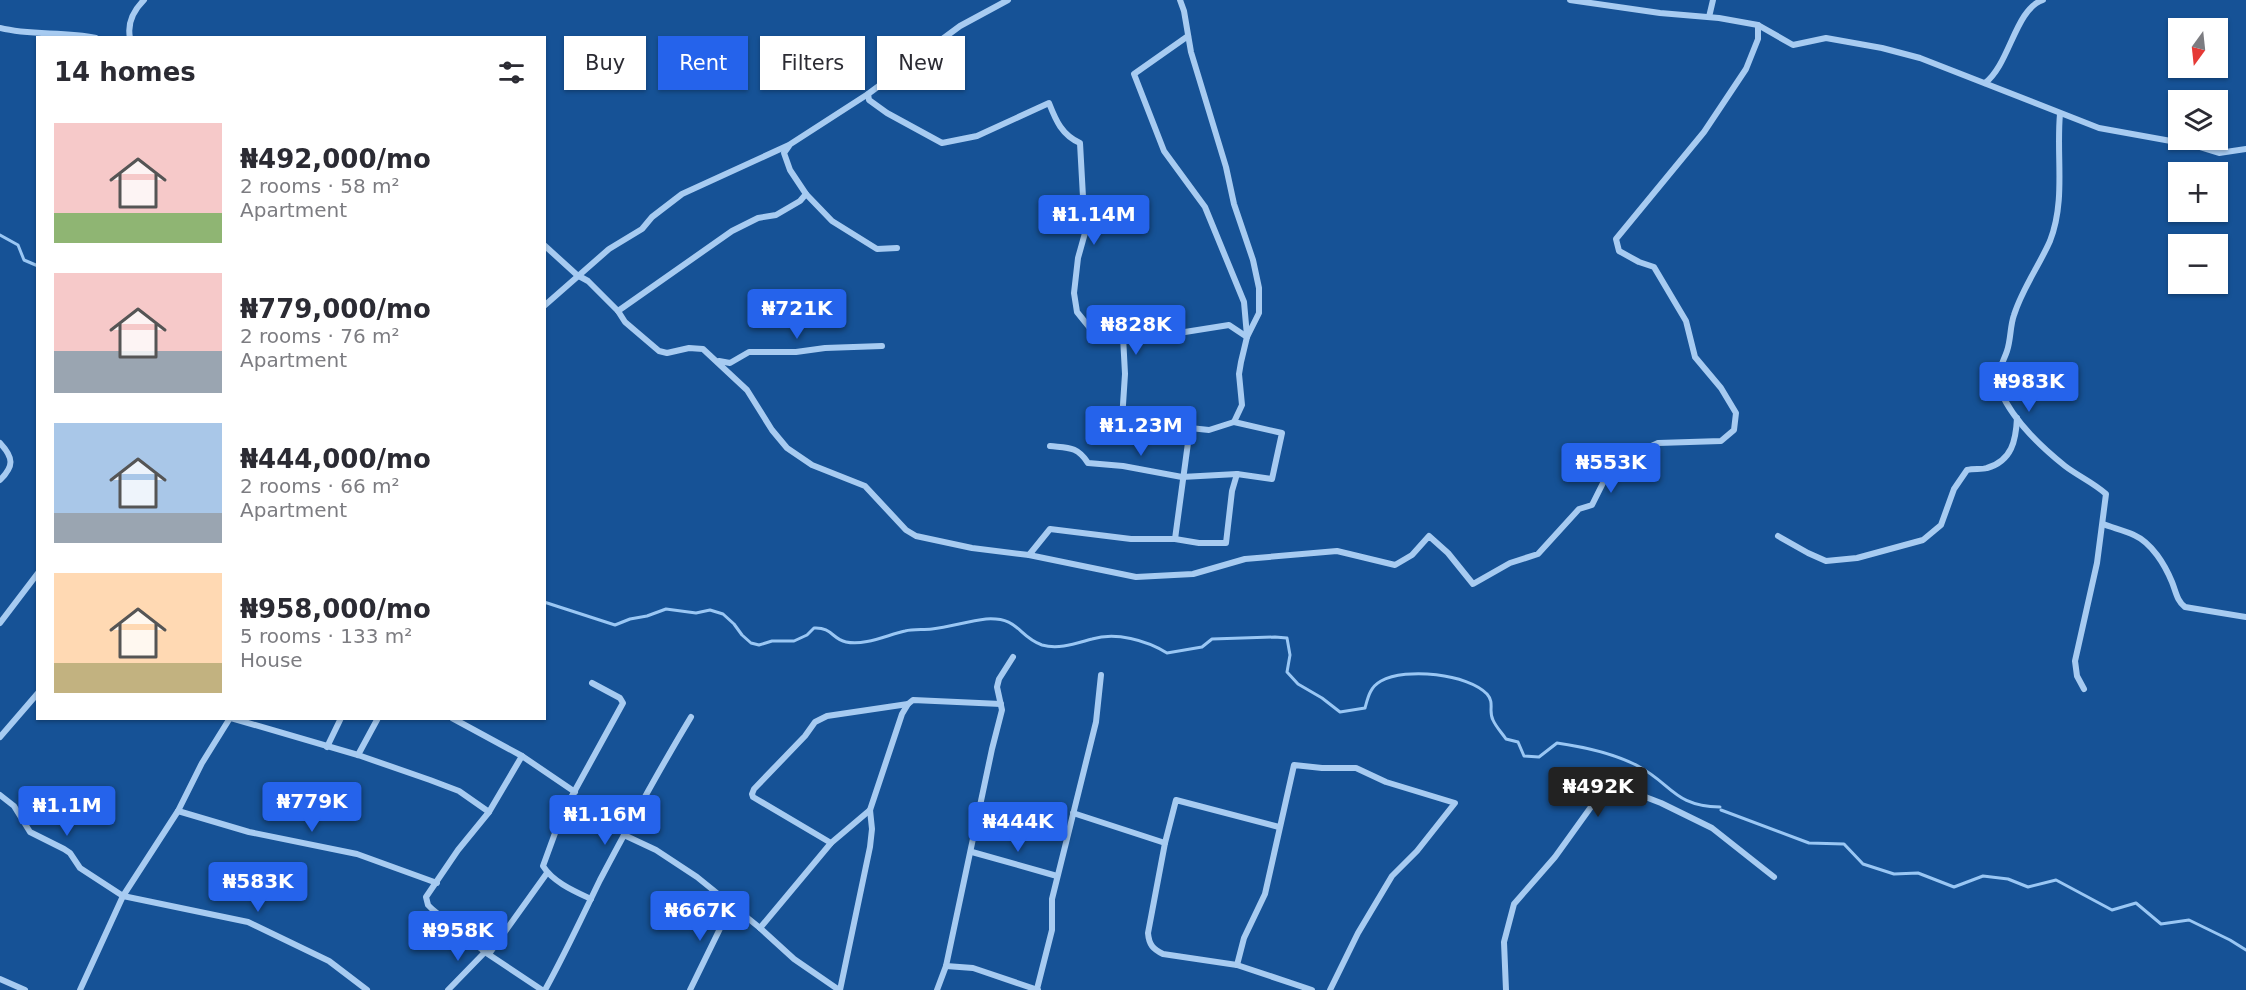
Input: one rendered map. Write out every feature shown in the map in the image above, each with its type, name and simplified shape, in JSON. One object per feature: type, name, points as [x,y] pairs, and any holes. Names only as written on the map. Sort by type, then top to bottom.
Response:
[{"type":"street","points":[[130,36],[128,28],[132,16],[137,6],[144,0]]},
{"type":"street","points":[[546,304],[609,249],[642,229],[652,217],[682,194],[789,145],[868,94],[960,26],[1008,0]]},
{"type":"street","points":[[1180,0],[1209,114],[1226,167],[1258,288],[1259,314],[1243,349],[1239,374],[1242,405],[1234,422]]},
{"type":"street","points":[[1570,0],[1758,25],[1793,45],[1826,38],[1882,48],[1920,58],[2099,129],[2193,145],[2219,153],[2246,149]]},
{"type":"street","points":[[1709,17],[1713,0]]},
{"type":"street","points":[[1985,83],[1998,70],[2024,17],[2033,5],[2043,0]]},
{"type":"street","points":[[546,246],[577,275],[588,281],[636,333],[659,351],[667,353],[689,348],[703,349],[747,390],[772,430],[787,448],[812,465],[865,486],[906,530],[916,536],[972,548],[1029,555],[1136,577],[1193,574],[1245,559],[1337,551],[1395,565],[1413,555],[1429,536],[1448,553],[1473,584],[1510,563],[1538,554],[1579,509],[1592,505],[1605,479],[1632,455],[1658,443],[1721,441],[1734,430],[1736,412],[1721,388],[1695,357],[1686,321],[1654,267],[1619,251],[1616,239],[1704,132],[1746,69],[1758,39],[1758,25]]},
{"type":"street","points":[[0,28],[86,36]]},
{"type":"street","points":[[1188,36],[1134,74],[1164,151],[1205,207],[1245,302],[1247,337]]},
{"type":"street","points":[[868,94],[869,100],[887,113],[942,143],[977,136],[1048,104],[1060,129],[1068,137],[1080,142],[1085,233],[1078,258],[1074,293],[1077,312],[1094,333],[1123,336],[1166,335],[1229,325],[1247,337]]},
{"type":"street","points":[[2060,114],[2058,207],[2050,239],[2014,314],[2008,350],[1998,378],[1998,387],[2017,418],[2064,465],[2106,494],[2097,563],[2075,661],[2077,676],[2084,688]]},
{"type":"street","points":[[789,145],[784,153],[790,171],[806,194],[832,221],[877,249],[897,248]]},
{"type":"street","points":[[618,311],[732,231],[758,218],[776,215],[800,201],[806,194]]},
{"type":"street","points":[[1050,446],[1076,449],[1088,463],[1123,466],[1182,477],[1237,474],[1272,478],[1282,433],[1234,422],[1209,430],[1131,429],[1122,420],[1125,374],[1123,336]]},
{"type":"street","points":[[711,358],[730,363],[749,352],[796,352],[825,348],[882,346]]},
{"type":"street","points":[[1778,536],[1808,554],[1826,561],[1857,558],[1923,540],[1941,525],[1954,489],[1968,470],[1987,468],[1999,463],[2012,450],[2017,418]]},
{"type":"street","points":[[1175,539],[1190,428]]},
{"type":"street","points":[[0,443],[10,457],[11,465],[0,480]]},
{"type":"street","points":[[1029,555],[1050,529],[1131,539],[1175,539],[1199,543],[1226,543],[1232,491],[1237,474]]},
{"type":"street","points":[[2103,524],[2132,534],[2147,545],[2159,558],[2173,583],[2180,603],[2185,607],[2246,617]]},
{"type":"street","points":[[0,623],[36,576]]},
{"type":"street","points":[[937,990],[946,966],[992,749],[1001,719],[1001,704],[997,687],[1012,657]]},
{"type":"street","points":[[946,966],[974,968],[1038,989],[1052,930],[1051,909],[1058,876],[1096,722],[1101,675]]},
{"type":"street","points":[[591,899],[571,890],[547,873],[543,867],[562,814],[623,703],[620,698],[592,683]]},
{"type":"street","points":[[0,737],[36,695]]},
{"type":"street","points":[[624,835],[656,850],[697,877],[794,958],[839,990],[870,848],[872,829],[870,810],[902,714],[913,700],[1001,704]]},
{"type":"street","points":[[831,843],[753,797],[754,789],[805,736],[815,722],[828,716],[908,704]]},
{"type":"street","points":[[522,756],[489,812],[458,850],[426,897],[428,905],[487,953],[543,990],[578,930],[591,899],[624,835],[691,717]]},
{"type":"street","points":[[80,990],[123,896],[178,810],[202,763],[230,720]]},
{"type":"street","points":[[238,720],[358,755],[459,791],[489,812]]},
{"type":"street","points":[[327,747],[340,720]]},
{"type":"street","points":[[358,755],[377,720]]},
{"type":"street","points":[[456,720],[522,756],[575,792]]},
{"type":"street","points":[[1237,965],[1244,938],[1264,894],[1294,765],[1356,768],[1386,782],[1455,803],[1417,851],[1392,876],[1358,933],[1330,990]]},
{"type":"street","points":[[1506,990],[1504,942],[1514,904],[1556,857],[1596,800],[1622,788],[1661,802],[1712,828],[1774,877]]},
{"type":"street","points":[[0,795],[14,806],[30,832],[64,849],[80,868],[123,896],[248,922],[329,962],[367,990]]},
{"type":"street","points":[[1279,827],[1176,800],[1165,843],[1148,942],[1154,950],[1163,954],[1237,965],[1312,990]]},
{"type":"street","points":[[178,810],[240,830],[357,854],[437,883]]},
{"type":"street","points":[[760,928],[831,843],[870,810]]},
{"type":"street","points":[[1073,813],[1165,843]]},
{"type":"street","points":[[972,852],[1058,876]]},
{"type":"street","points":[[448,990],[487,953],[547,873]]},
{"type":"street","points":[[690,990],[732,904]]},
{"type":"street","points":[[0,979],[25,990]]},
{"type":"waterway","points":[[0,235],[18,245],[24,260],[36,265]]},
{"type":"waterway","points":[[546,603],[615,625],[666,609],[696,613],[710,610],[723,614],[751,643],[759,645],[772,641],[794,641],[807,635],[814,628],[825,629],[846,642],[861,643],[908,630],[939,628],[986,619],[1006,621],[1034,641],[1055,647],[1111,636],[1131,638],[1167,653],[1202,647],[1212,639],[1287,638],[1290,655],[1287,672],[1298,684],[1340,712],[1365,708],[1374,686],[1392,677],[1405,674],[1452,677],[1478,687],[1487,694],[1491,701],[1492,717],[1496,725],[1506,739],[1518,742],[1524,756],[1539,757],[1557,743],[1599,751],[1638,766],[1683,799],[1705,806],[1720,807]]},
{"type":"waterway","points":[[1721,810],[1809,843],[1844,844],[1863,864],[1894,874],[1918,873],[1954,887],[1983,876],[2008,879],[2028,887],[2056,880],[2112,910],[2136,903],[2161,924],[2189,920],[2246,950]]}]
